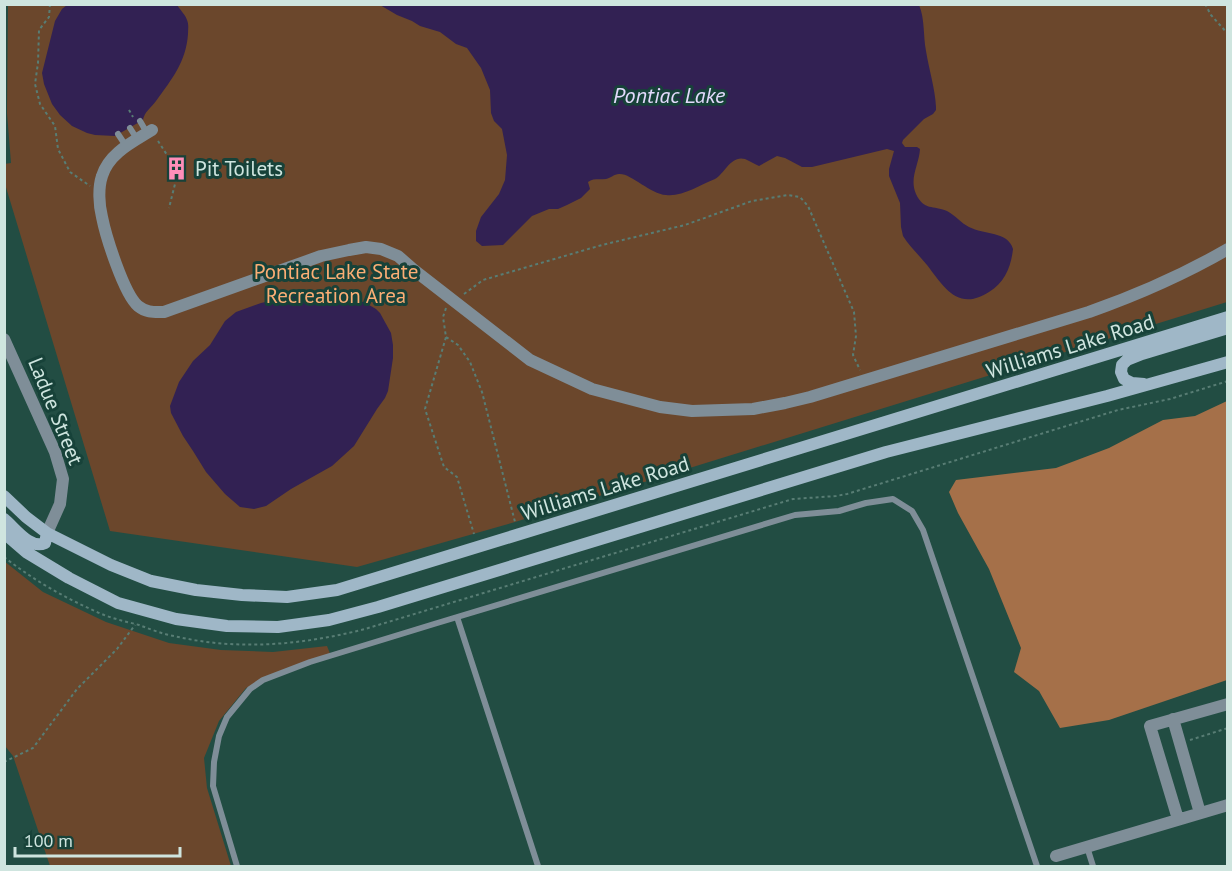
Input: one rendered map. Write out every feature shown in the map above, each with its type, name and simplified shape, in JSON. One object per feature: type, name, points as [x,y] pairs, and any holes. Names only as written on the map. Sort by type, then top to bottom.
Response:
[{"type":"main road","name":"Williams Lake Road","points":[[4,496],[47,533],[111,565],[151,581],[196,591],[242,595],[287,597],[337,590],[1227,317]]},
{"type":"main road","points":[[1149,384],[1132,383],[1124,379],[1121,372],[1122,365],[1127,360],[1142,354],[1227,328]]},
{"type":"main road","points":[[4,533],[26,552],[69,578],[118,603],[176,619],[227,626],[278,627],[329,620],[886,452],[1227,362]]},
{"type":"main road","points":[[4,519],[28,541],[39,546],[45,543],[47,533]]},
{"type":"street","points":[[140,137],[110,160],[102,176],[99,193],[101,216],[124,284],[130,298],[148,313],[164,312],[321,256],[366,247],[381,249],[398,256],[530,360],[592,389],[660,407],[692,411],[753,408],[810,397],[1123,300],[1176,277],[1227,249]]},
{"type":"street","name":"Ladue Street","points":[[4,339],[55,452],[63,479],[60,504],[47,533]]},
{"type":"street","points":[[1178,819],[1150,726],[1227,704]]},
{"type":"street","points":[[1173,719],[1200,813]]},
{"type":"street","points":[[1166,778],[1188,770]]},
{"type":"street","points":[[1056,856],[1227,805]]},
{"type":"lane","points":[[140,121],[140,137]]},
{"type":"lane","points":[[130,128],[140,137]]},
{"type":"lane","points":[[118,134],[140,137]]},
{"type":"lane","points":[[237,867],[216,798],[213,774],[219,736],[227,717],[241,698],[263,680],[310,662],[795,514],[839,511],[866,503],[893,499],[912,511],[923,530],[1037,867]]},
{"type":"lane","points":[[457,617],[538,867]]},
{"type":"lane","points":[[1087,847],[1093,867]]},
{"type":"path","points":[[50,4],[49,17],[39,30],[38,63],[34,84],[40,104],[55,126],[58,148],[70,172],[99,193]]},
{"type":"path","points":[[1205,4],[1227,34]]},
{"type":"path","points":[[140,137],[169,158],[176,180],[169,208]]},
{"type":"path","points":[[474,534],[458,477],[444,467],[425,409],[446,337],[443,317],[453,300],[483,280],[602,245],[685,225],[752,201],[788,195],[800,197],[808,206],[854,312],[856,336],[853,355],[866,380]]},
{"type":"path","points":[[446,337],[458,345],[470,362],[482,392],[515,522]]},
{"type":"path","points":[[4,762],[33,748],[77,689],[117,650],[136,624]]},
{"type":"path","points":[[1180,742],[1227,728]]},
{"type":"green space","name":"Pontiac Lake State Recreation Area","points":[[8,5],[1227,5],[1227,302],[515,522],[357,567],[110,531],[5,184],[4,164],[11,163],[7,113]]},
{"type":"green space","points":[[4,561],[43,592],[106,622],[169,643],[221,650],[273,652],[327,646],[331,656],[246,688],[219,721],[204,758],[207,788],[231,866],[50,866],[13,756],[5,746]]},
{"type":"shaded area","points":[[1227,401],[1227,680],[1109,720],[1060,728],[1039,691],[1014,672],[1021,648],[989,569],[949,492],[956,480],[1056,468],[1109,448],[1163,420],[1195,416]]},
{"type":"water","points":[[67,5],[177,5],[187,20],[187,44],[173,78],[146,112],[143,120],[115,136],[95,135],[72,126],[52,104],[44,84],[42,73],[55,21]]},
{"type":"water","name":"Pontiac Lake","points":[[380,5],[919,5],[936,110],[924,119],[902,143],[905,147],[920,149],[914,177],[916,194],[922,203],[947,211],[975,230],[1006,239],[1013,249],[1009,268],[999,284],[978,297],[960,298],[946,288],[903,236],[900,203],[889,176],[894,151],[887,149],[812,167],[802,167],[777,156],[759,166],[740,158],[732,162],[715,179],[672,195],[660,194],[629,177],[617,174],[606,179],[592,180],[588,182],[590,189],[581,198],[558,209],[549,209],[532,216],[503,245],[482,246],[476,241],[476,231],[481,217],[499,194],[505,180],[507,155],[502,129],[494,121],[491,113],[490,90],[481,68],[467,48],[456,44],[440,32],[420,26]]},
{"type":"water","points":[[332,294],[346,301],[364,302],[376,309],[391,333],[393,358],[385,398],[354,446],[332,466],[266,506],[254,509],[240,507],[206,472],[171,413],[170,406],[179,382],[193,361],[210,345],[225,321],[236,312],[292,296]]},
{"type":"place","name":"Pit Toilets","points":[[177,168]]}]
